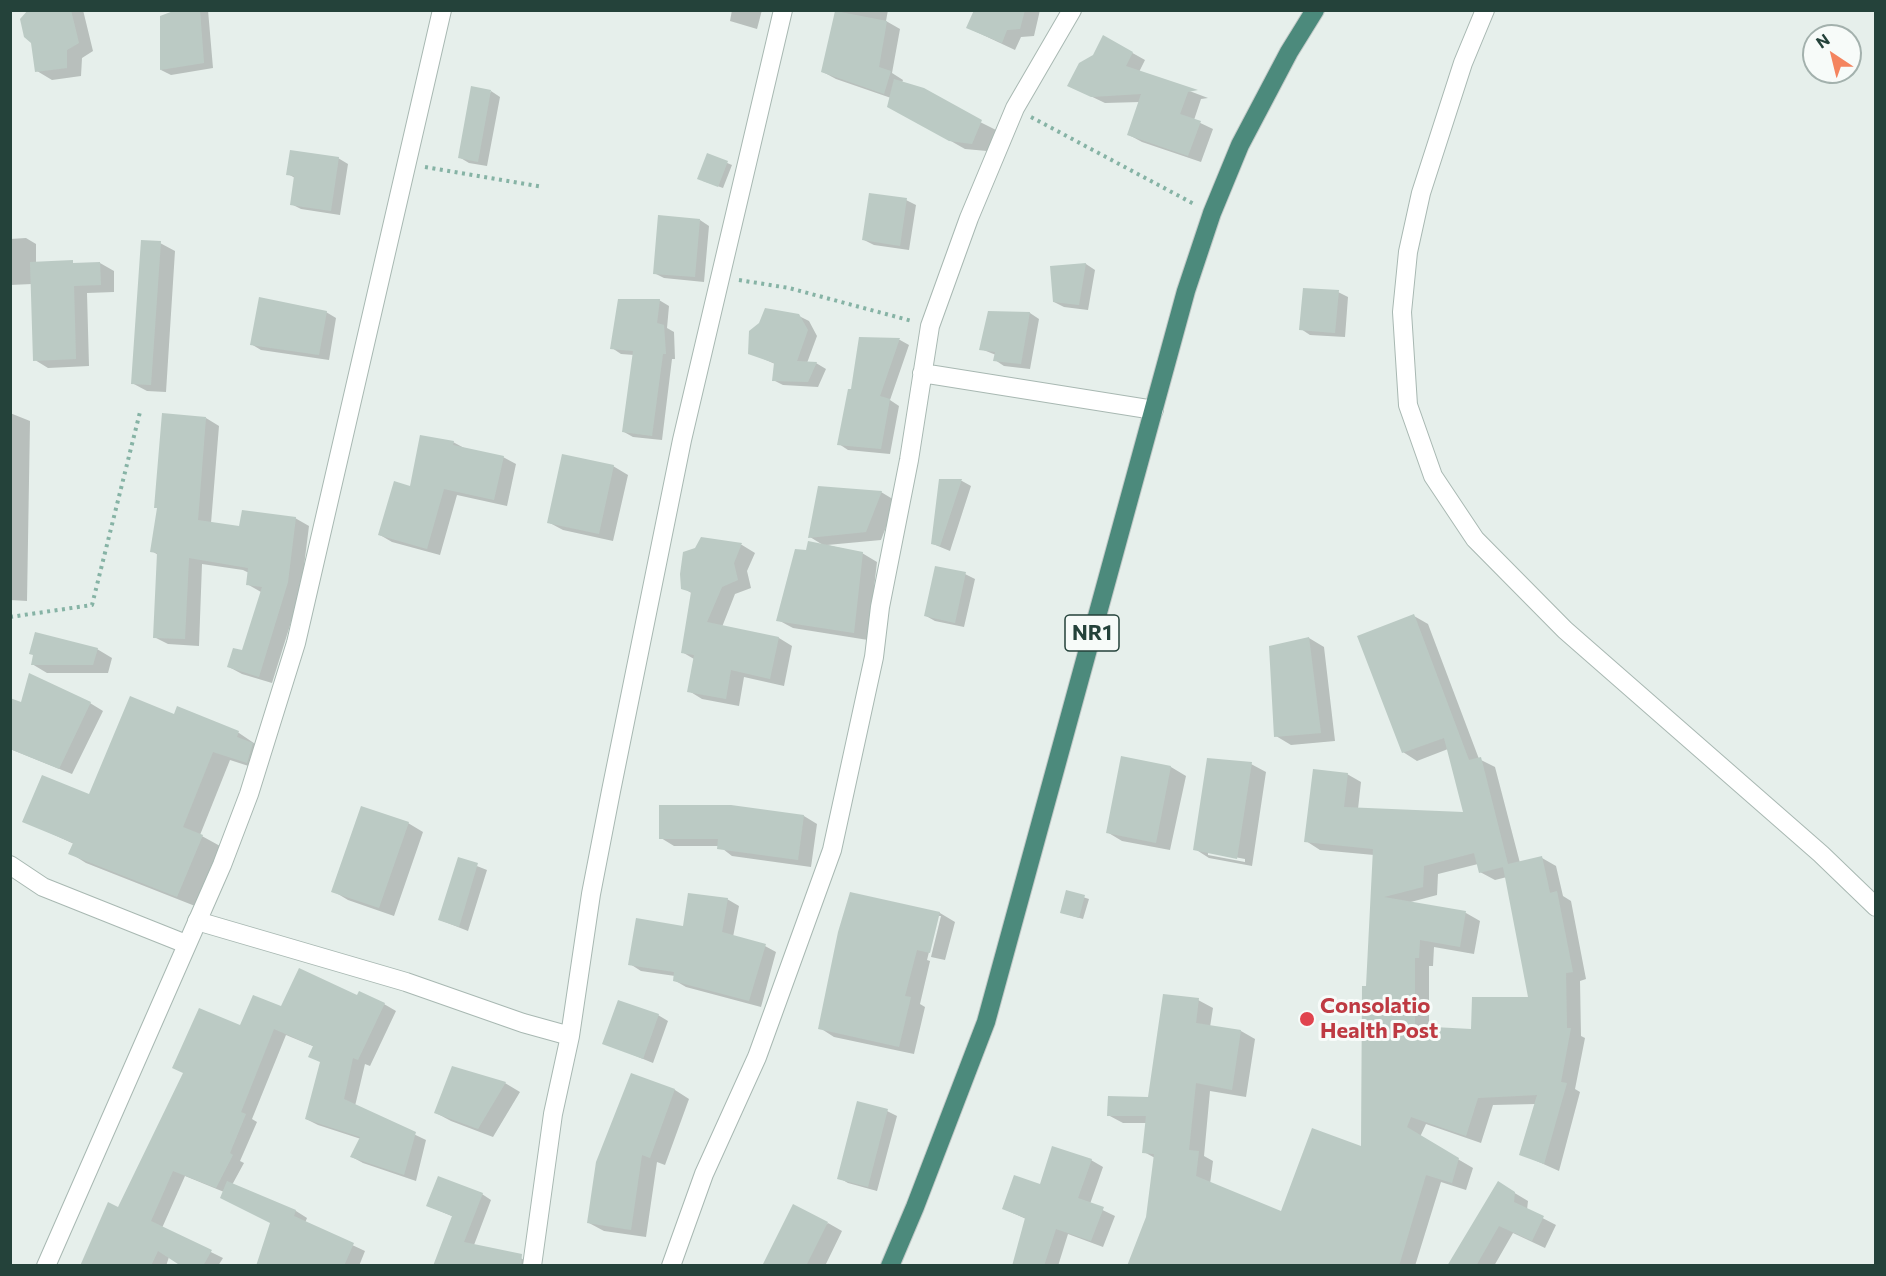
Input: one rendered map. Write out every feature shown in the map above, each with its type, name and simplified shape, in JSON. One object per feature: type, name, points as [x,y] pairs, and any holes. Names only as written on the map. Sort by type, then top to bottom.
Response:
[{"type":"highway","name":"NR1","points":[[890,1266],[986,1022],[1186,291],[1212,213],[1240,145],[1288,52],[1315,10]]},
{"type":"street","points":[[46,1266],[238,826],[296,643],[442,10]]},
{"type":"street","points":[[531,1266],[553,1114],[570,1036],[591,894],[682,440],[783,10]]},
{"type":"street","points":[[671,1266],[704,1174],[757,1057],[832,850],[874,657],[880,607],[909,460],[930,326],[969,218],[1015,108],[1072,10]]},
{"type":"street","points":[[1485,10],[1463,63],[1421,193],[1408,252],[1402,312],[1408,405],[1433,476],[1475,539],[1565,630],[1821,854],[1875,907]]},
{"type":"street","points":[[922,373],[1154,410]]},
{"type":"street","points":[[10,865],[43,887],[186,944]]},
{"type":"street","points":[[197,921],[406,981],[523,1023],[570,1036]]},
{"type":"path","points":[[1015,108],[1212,213]]},
{"type":"path","points":[[406,164],[543,187]]},
{"type":"path","points":[[720,277],[789,288],[930,326]]},
{"type":"path","points":[[10,617],[92,605],[140,412]]},
{"type":"building","points":[[28,10],[71,10],[79,43],[67,50],[67,68],[35,72],[31,43],[24,37],[20,19]]},
{"type":"building","points":[[176,10],[200,10],[204,63],[160,70],[160,16]]},
{"type":"building","points":[[974,10],[1025,10],[1020,29],[1007,30],[1002,43],[966,28]]},
{"type":"building","points":[[835,11],[887,21],[879,67],[891,71],[884,94],[821,72]]},
{"type":"building","points":[[1103,35],[1133,52],[1126,66],[1198,90],[1188,92],[1180,114],[1201,121],[1188,156],[1127,135],[1141,94],[1091,97],[1067,86],[1079,63],[1093,55]]},
{"type":"building","points":[[894,79],[924,88],[982,120],[972,144],[949,141],[887,107]]},
{"type":"building","points":[[471,86],[491,90],[478,162],[458,158]]},
{"type":"building","points":[[290,150],[339,157],[331,211],[290,205],[294,176],[286,175]]},
{"type":"building","points":[[707,153],[728,161],[718,187],[697,179]]},
{"type":"building","points":[[869,193],[907,198],[900,246],[862,240]]},
{"type":"building","points":[[658,215],[700,219],[695,277],[653,274]]},
{"type":"building","points":[[141,240],[161,241],[151,385],[131,384]]},
{"type":"building","points":[[73,260],[73,263],[100,262],[101,285],[74,286],[76,359],[33,361],[30,262]]},
{"type":"building","points":[[1086,263],[1079,305],[1053,302],[1050,266]]},
{"type":"building","points":[[1303,288],[1339,290],[1335,333],[1299,330]]},
{"type":"building","points":[[259,297],[327,311],[319,355],[250,345]]},
{"type":"building","points":[[618,299],[660,299],[657,323],[664,325],[666,354],[663,354],[652,436],[622,432],[633,351],[610,349]]},
{"type":"building","points":[[765,308],[799,314],[808,330],[797,361],[817,362],[808,382],[772,381],[774,363],[748,354],[749,331],[759,323]]},
{"type":"building","points":[[988,311],[1030,312],[1021,364],[993,361],[995,352],[979,350]]},
{"type":"building","points":[[859,337],[900,338],[880,396],[890,399],[881,449],[837,445],[848,389],[851,389]]},
{"type":"building","points":[[162,413],[206,417],[198,520],[239,526],[242,510],[296,517],[288,582],[259,677],[227,667],[233,648],[242,650],[262,587],[246,585],[248,568],[189,558],[185,639],[153,638],[157,553],[150,552],[157,508],[154,508]]},
{"type":"building","points":[[420,435],[454,441],[453,445],[504,456],[494,500],[444,489],[427,549],[378,535],[394,481],[410,486]]},
{"type":"building","points":[[562,454],[614,465],[599,534],[547,523]]},
{"type":"building","points":[[939,479],[962,479],[940,546],[931,544]]},
{"type":"building","points":[[818,486],[882,491],[866,532],[808,538]]},
{"type":"building","points":[[701,537],[742,543],[734,563],[738,580],[722,587],[707,622],[779,637],[770,679],[731,670],[726,699],[687,692],[694,655],[681,653],[691,592],[681,589],[680,574],[683,552],[695,548]]},
{"type":"building","points":[[808,541],[863,552],[854,633],[776,621],[795,549],[806,550]]},
{"type":"building","points":[[935,566],[966,572],[955,623],[924,616]]},
{"type":"building","points":[[1414,614],[1469,760],[1481,757],[1508,864],[1542,856],[1550,893],[1557,891],[1573,972],[1566,973],[1567,1028],[1571,1028],[1561,1082],[1567,1083],[1544,1164],[1519,1155],[1537,1095],[1478,1098],[1466,1136],[1411,1117],[1407,1127],[1459,1158],[1452,1183],[1426,1175],[1399,1266],[1127,1266],[1146,1217],[1154,1154],[1142,1153],[1146,1116],[1107,1116],[1108,1096],[1148,1097],[1163,994],[1199,998],[1196,1023],[1241,1030],[1232,1090],[1196,1083],[1189,1150],[1199,1151],[1196,1176],[1281,1211],[1312,1128],[1361,1146],[1362,986],[1366,986],[1373,849],[1304,842],[1313,769],[1348,773],[1344,807],[1463,812],[1444,738],[1402,753],[1357,636]],"holes":[[[1474,853],[1479,873],[1503,867],[1528,997],[1472,997],[1471,1029],[1415,1026],[1415,958],[1419,958],[1420,940],[1460,947],[1466,911],[1384,897],[1423,887],[1424,866]]]},
{"type":"building","points":[[35,632],[98,648],[93,665],[31,665],[33,655],[29,654]]},
{"type":"building","points":[[1309,637],[1321,733],[1274,737],[1269,646]]},
{"type":"building","points":[[29,673],[91,702],[59,769],[10,749],[10,698],[21,702]]},
{"type":"building","points":[[130,696],[174,714],[177,706],[239,731],[237,737],[253,743],[247,763],[213,752],[183,827],[203,835],[177,897],[68,854],[73,843],[22,822],[42,775],[89,794]]},
{"type":"building","points":[[1121,756],[1171,766],[1156,843],[1106,833]]},
{"type":"building","points":[[1207,758],[1252,762],[1237,859],[1193,850]]},
{"type":"building","points":[[659,805],[731,805],[804,815],[798,860],[717,849],[718,839],[659,839]]},
{"type":"building","points":[[361,806],[409,822],[379,908],[331,892]]},
{"type":"building","points":[[458,857],[478,863],[459,927],[438,920]]},
{"type":"building","points":[[1066,890],[1085,895],[1079,918],[1060,913]]},
{"type":"building","points":[[850,892],[940,912],[930,953],[917,950],[905,996],[911,997],[899,1047],[818,1029],[838,932]]},
{"type":"building","points":[[688,893],[728,898],[722,932],[766,944],[749,1001],[673,981],[674,972],[628,965],[636,918],[683,926]]},
{"type":"building","points":[[299,968],[357,995],[359,991],[385,1003],[358,1060],[353,1058],[344,1099],[416,1132],[404,1175],[350,1157],[360,1137],[305,1119],[320,1062],[308,1057],[313,1046],[274,1029],[241,1112],[246,1114],[230,1153],[233,1155],[216,1188],[173,1171],[151,1221],[212,1250],[203,1266],[181,1266],[158,1251],[151,1266],[80,1266],[108,1202],[118,1207],[183,1073],[172,1068],[199,1008],[240,1025],[253,995],[281,1006]]},
{"type":"building","points":[[618,1000],[659,1014],[643,1059],[602,1044]]},
{"type":"building","points":[[452,1066],[506,1082],[478,1129],[434,1113]]},
{"type":"building","points":[[631,1073],[675,1089],[650,1158],[642,1155],[631,1230],[587,1223],[596,1162]]},
{"type":"building","points":[[857,1101],[888,1109],[868,1187],[837,1179]]},
{"type":"building","points":[[1052,1146],[1092,1159],[1078,1198],[1104,1207],[1091,1241],[1056,1229],[1044,1266],[1012,1266],[1025,1218],[1002,1209],[1014,1175],[1040,1184]]},
{"type":"building","points":[[438,1176],[483,1193],[464,1242],[522,1254],[521,1266],[433,1266],[452,1216],[426,1206]]},
{"type":"building","points":[[227,1181],[296,1210],[294,1216],[354,1243],[344,1266],[256,1266],[270,1223],[220,1198]]},
{"type":"building","points":[[1498,1181],[1515,1192],[1514,1202],[1544,1216],[1532,1241],[1499,1226],[1476,1266],[1447,1266]]},
{"type":"building","points":[[793,1204],[828,1222],[806,1266],[762,1266]]},
{"type":"place","name":"Consolatio Health Post","points":[[1307,1019]]}]
